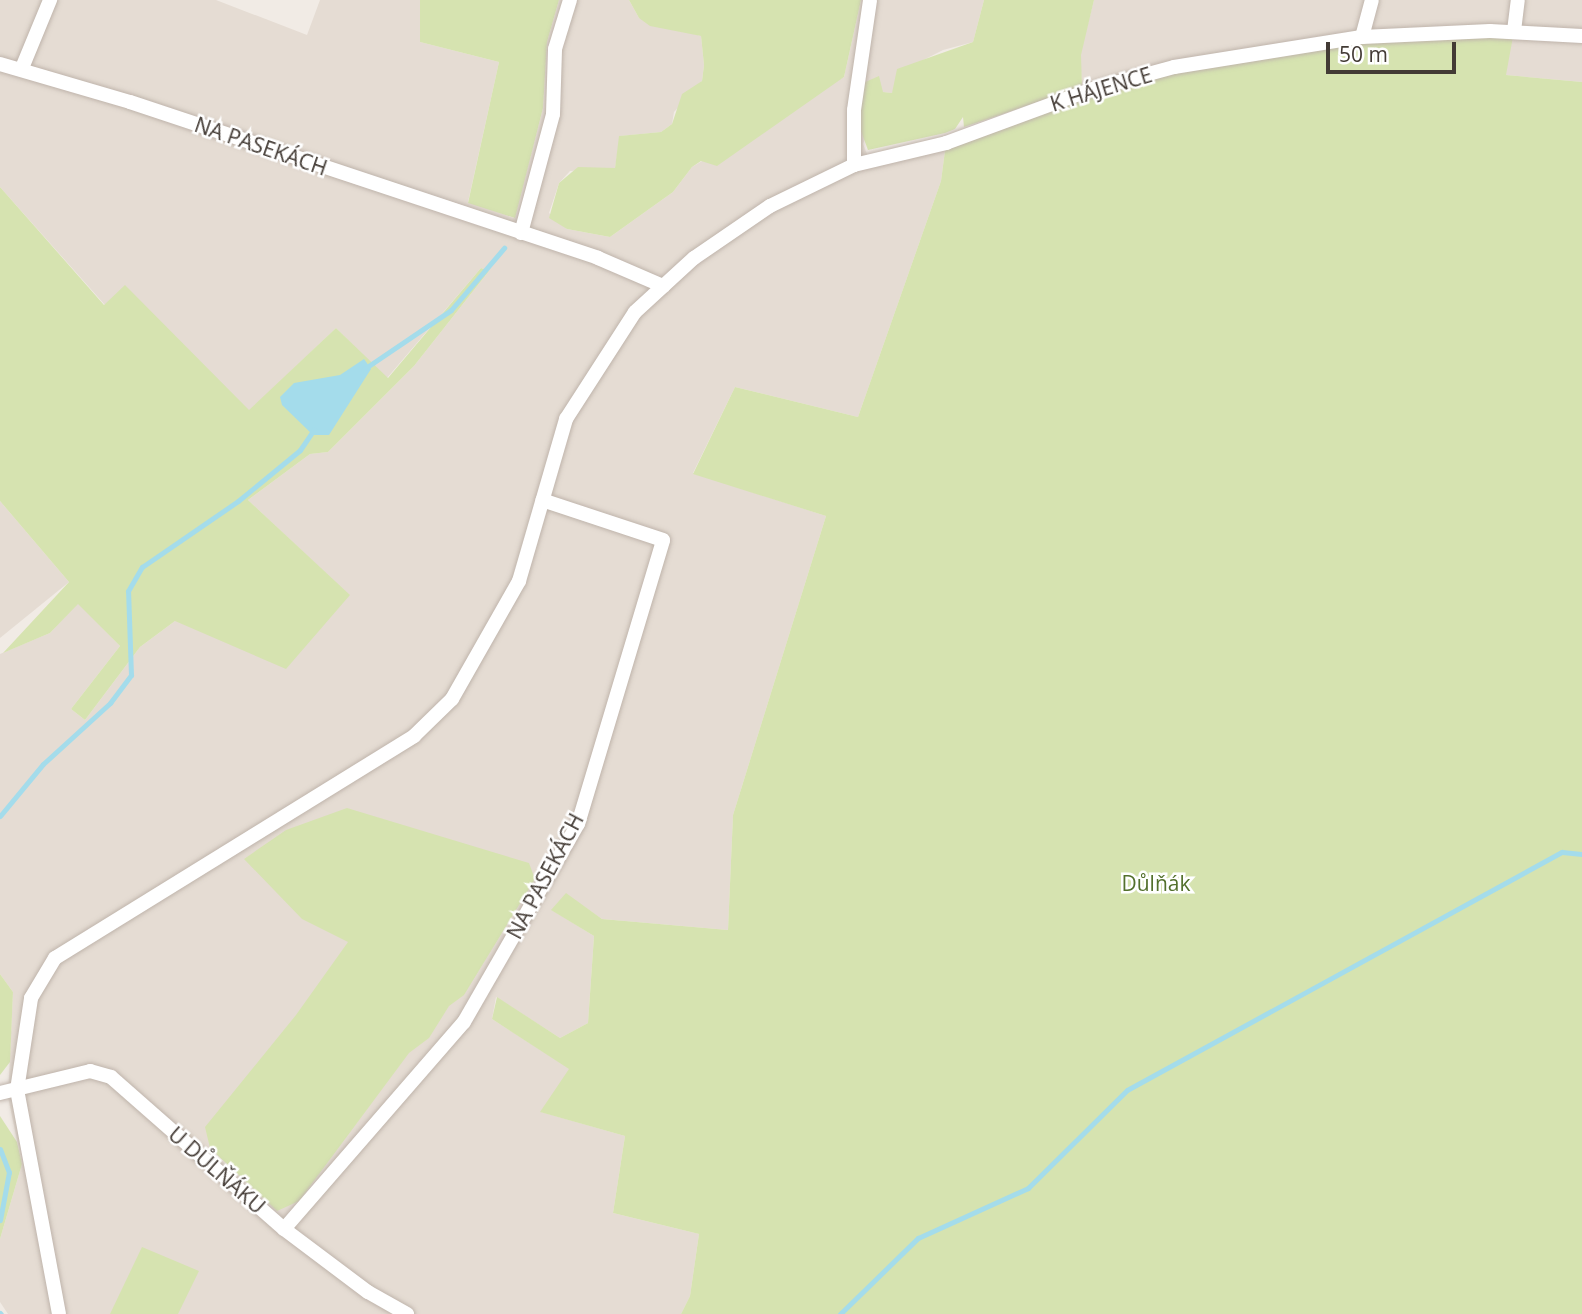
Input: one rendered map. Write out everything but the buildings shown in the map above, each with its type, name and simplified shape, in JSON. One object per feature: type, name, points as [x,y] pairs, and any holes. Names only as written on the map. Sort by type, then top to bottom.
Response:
[{"type":"street","points":[[22,68],[50,0]]},
{"type":"street","points":[[521,233],[553,114],[555,49],[570,0]]},
{"type":"street","points":[[854,165],[854,110],[870,0]]},
{"type":"street","points":[[1362,37],[1372,0]]},
{"type":"street","points":[[1514,31],[1518,0]]},
{"type":"street","name":"K HÁJENCE","points":[[663,286],[694,258],[770,206],[854,165],[946,143],[1093,89],[1174,67],[1362,37],[1514,31],[1582,36]]},
{"type":"street","name":"NA PASEKÁCH","points":[[0,64],[22,68],[598,258],[663,286]]},
{"type":"street","points":[[59,1314],[17,1090],[31,998],[55,958],[414,736],[452,699],[519,581],[566,419],[635,312],[663,286]]},
{"type":"street","name":"NA PASEKÁCH","points":[[284,1229],[464,1022],[578,824],[663,540],[542,500]]},
{"type":"street","name":"U DŮLŇÁKU","points":[[0,1093],[90,1071],[111,1077],[284,1229],[368,1292],[407,1314]]},
{"type":"shaded area","points":[[0,0],[216,0],[307,35],[320,0],[420,0],[420,42],[499,62],[468,202],[514,218],[543,108],[547,42],[559,0],[629,0],[639,18],[701,36],[704,65],[702,81],[674,112],[672,124],[661,132],[620,136],[615,168],[570,171],[559,183],[549,213],[567,229],[610,237],[673,192],[692,167],[844,77],[861,0],[984,0],[973,42],[943,50],[896,74],[896,87],[892,93],[883,92],[863,144],[870,161],[946,143],[941,181],[858,417],[735,387],[693,473],[826,516],[733,815],[728,930],[602,919],[566,894],[552,910],[594,936],[588,1023],[560,1038],[496,997],[492,1019],[570,1069],[541,1112],[625,1136],[613,1213],[699,1234],[690,1296],[681,1314],[8,1314],[0,1302],[0,1239],[22,1164],[8,1097],[13,992],[0,974],[0,654],[50,633],[78,603],[120,646],[71,709],[85,720],[140,647],[175,621],[349,595],[248,500],[310,454],[328,452],[414,366],[489,271],[481,268],[387,378],[336,328],[249,411],[125,286],[105,305],[0,187]]},
{"type":"shaded area","points":[[1094,0],[1582,0],[1582,82],[1506,75],[1082,87],[1080,55]]},
{"type":"shaded area","points":[[0,501],[69,582],[0,638]]},
{"type":"green space","points":[[420,0],[559,0],[547,42],[543,108],[515,218],[468,203],[499,62],[420,42]]},
{"type":"green space","points":[[629,0],[861,0],[844,77],[717,166],[701,161],[692,167],[673,192],[610,237],[567,229],[549,218],[559,183],[578,167],[615,168],[619,136],[661,132],[672,124],[682,94],[702,81],[704,65],[701,36],[650,26],[639,18]]},
{"type":"green space","points":[[984,0],[1094,0],[1081,55],[1082,87],[964,127],[963,117],[955,129],[945,133],[868,150],[859,126],[863,83],[879,76],[883,92],[892,93],[897,69],[973,42]]},
{"type":"green space","name":"Důlňák","points":[[1514,31],[1506,75],[1582,82],[1582,1314],[681,1314],[690,1296],[699,1234],[613,1213],[625,1136],[540,1112],[569,1069],[492,1019],[497,997],[560,1038],[588,1023],[594,936],[551,910],[566,893],[602,919],[728,930],[733,815],[826,516],[693,474],[735,387],[858,417],[941,181],[946,143],[1093,89],[1362,37]]},
{"type":"green space","points":[[0,187],[104,305],[125,285],[249,410],[336,328],[388,378],[481,268],[489,271],[414,366],[328,452],[310,454],[248,500],[350,595],[286,669],[175,621],[140,647],[85,720],[71,709],[120,646],[78,604],[50,633],[3,653],[69,582],[0,501]]},
{"type":"green space","points":[[347,808],[529,863],[535,879],[464,995],[449,1006],[429,1038],[409,1053],[299,1201],[277,1211],[210,1148],[205,1127],[296,1015],[348,942],[302,919],[244,859],[286,830]]},
{"type":"green space","points":[[0,974],[13,992],[10,1062],[0,1075]]},
{"type":"green space","points":[[0,1116],[17,1142],[22,1164],[0,1239]]},
{"type":"green space","points":[[142,1247],[199,1271],[178,1314],[110,1314]]},
{"type":"water","points":[[364,359],[371,369],[329,435],[313,435],[282,405],[280,397],[294,383],[340,375]]},
{"type":"waterway","points":[[364,369],[451,310],[504,248]]},
{"type":"waterway","points":[[0,816],[43,764],[110,703],[131,675],[128,591],[142,567],[238,501],[300,450],[314,429]]},
{"type":"waterway","points":[[840,1314],[918,1238],[1028,1188],[1127,1090],[1562,852],[1582,854]]},
{"type":"waterway","points":[[0,1149],[9,1172],[0,1220]]}]
